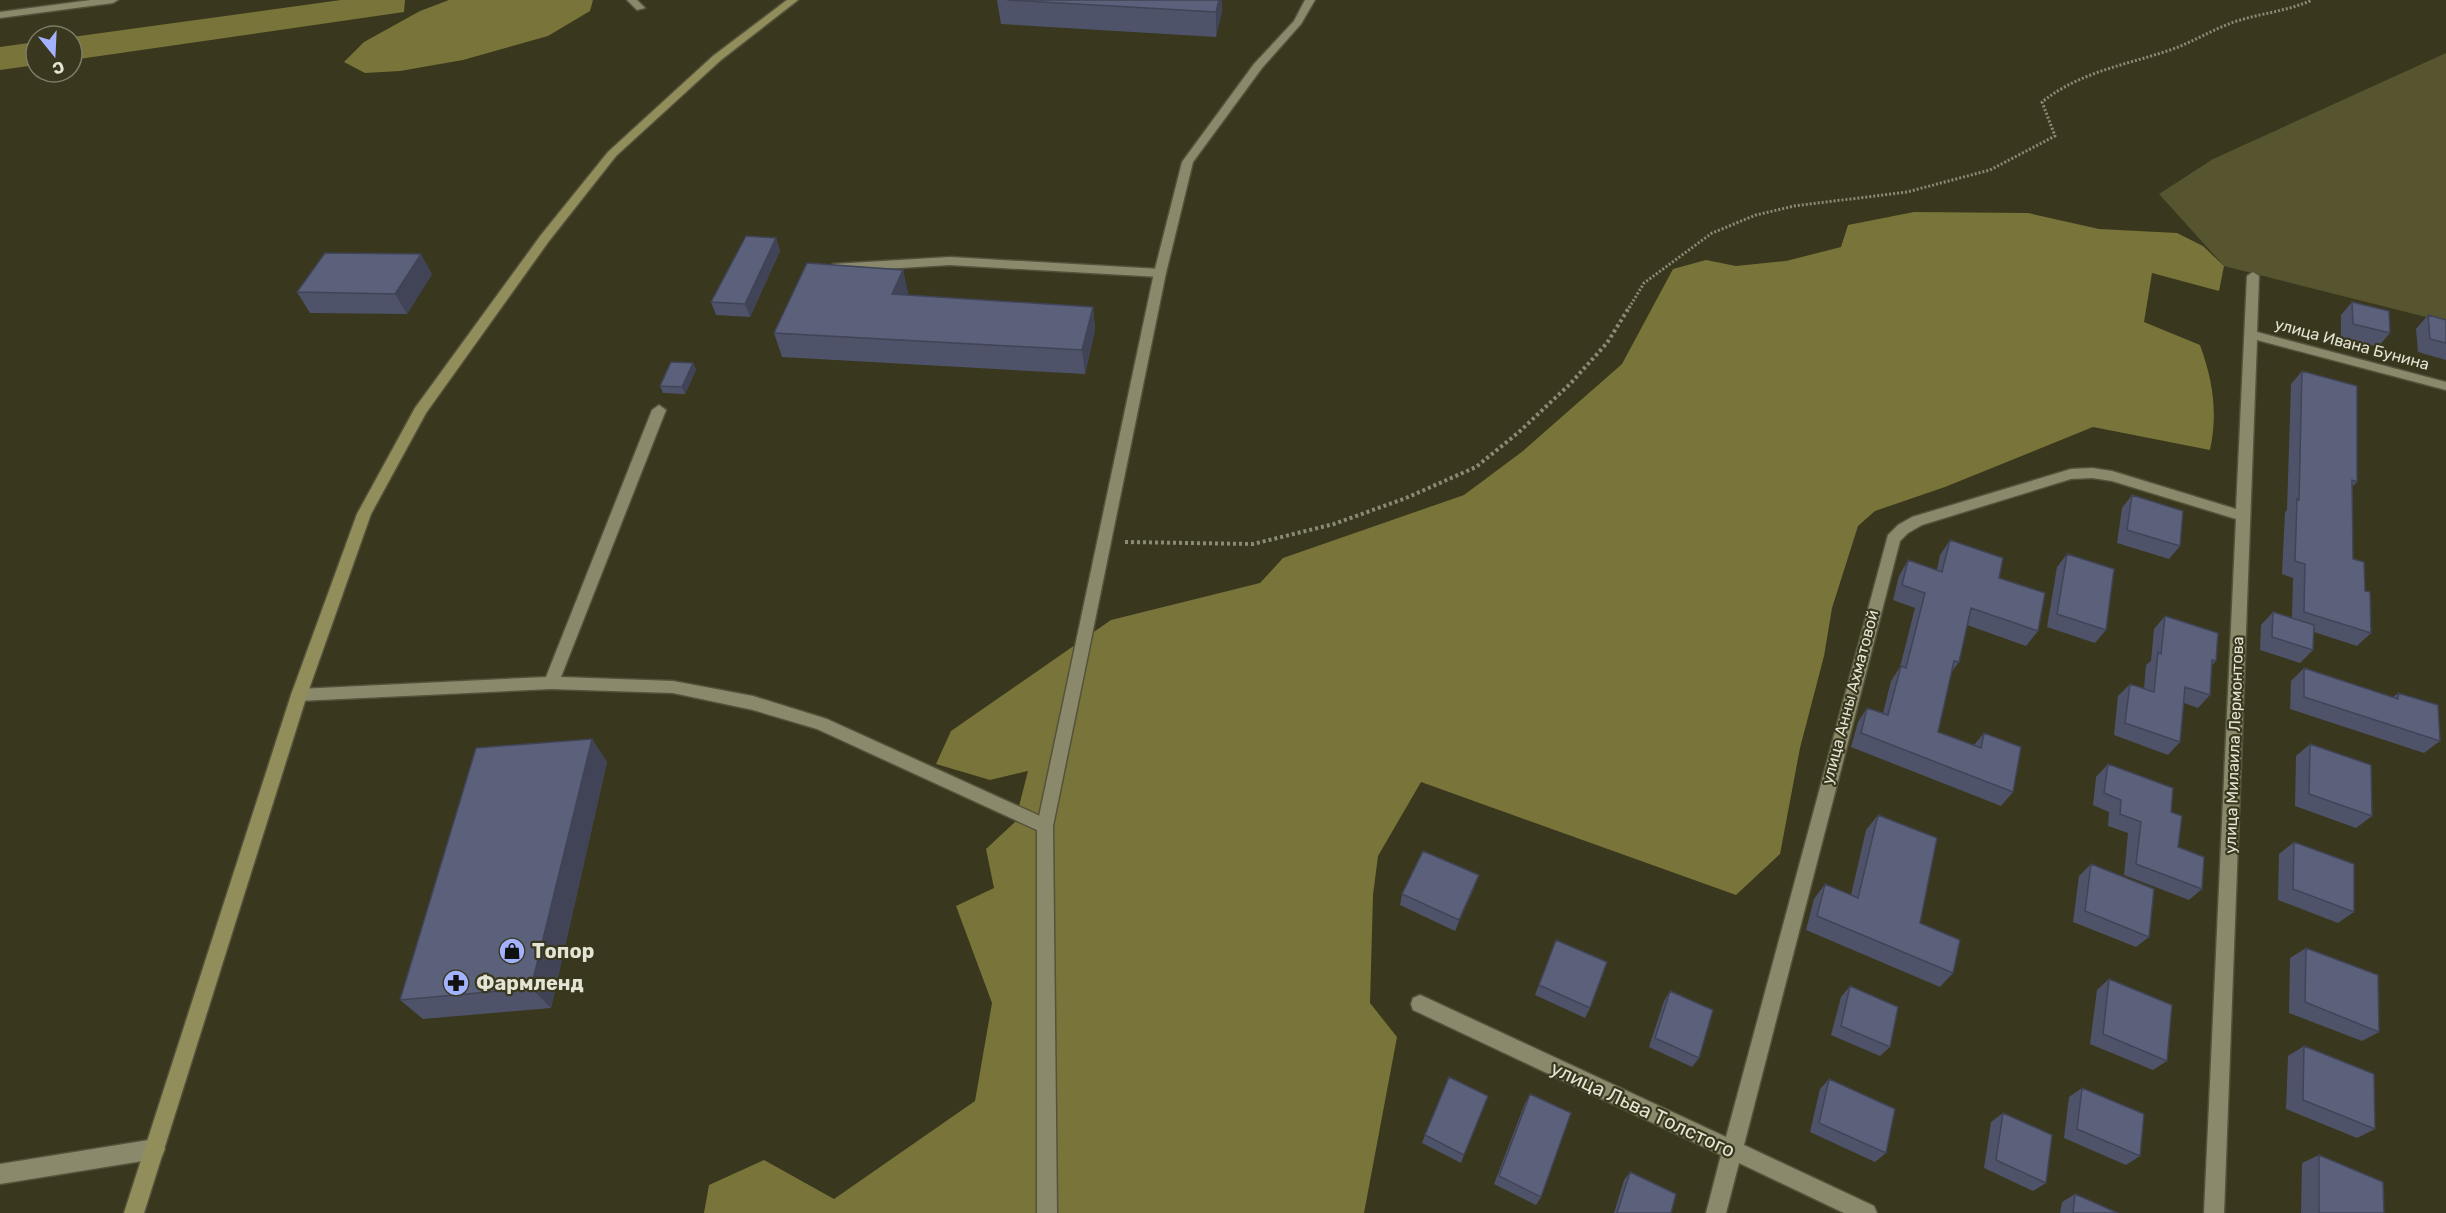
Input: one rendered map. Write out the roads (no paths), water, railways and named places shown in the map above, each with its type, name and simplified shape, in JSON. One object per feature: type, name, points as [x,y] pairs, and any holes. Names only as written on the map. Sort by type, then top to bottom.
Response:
[{"type":"main road","points":[[134,1213],[299,695],[364,514],[420,411],[486,317],[612,154],[717,58],[793,0]]},
{"type":"street","points":[[0,15],[113,0]]},
{"type":"street","points":[[1047,1213],[1045,826],[1160,273],[1188,162],[1258,66],[1298,22],[1310,0]]},
{"type":"street","points":[[821,269],[950,261],[1160,273]]},
{"type":"street","name":"улица Милаила Лермонтова","points":[[2214,1213],[2253,276]]},
{"type":"street","name":"улица Ивана Бунина","points":[[2250,334],[2446,386]]},
{"type":"street","points":[[551,683],[659,410]]},
{"type":"street","name":"улица Анны Ахматовой","points":[[1716,1213],[1893,538],[1917,521],[2071,474],[2081,473],[2112,476],[2243,516]]},
{"type":"street","points":[[299,695],[551,683],[673,687],[753,703],[821,724],[1045,826]]},
{"type":"street","name":"улица Льва Толстого","points":[[1419,1004],[1866,1213]]},
{"type":"street","points":[[0,1174],[155,1149]]},
{"type":"place","name":"Топор","points":[[512,951]]},
{"type":"place","name":"Фармленд","points":[[456,983]]}]
